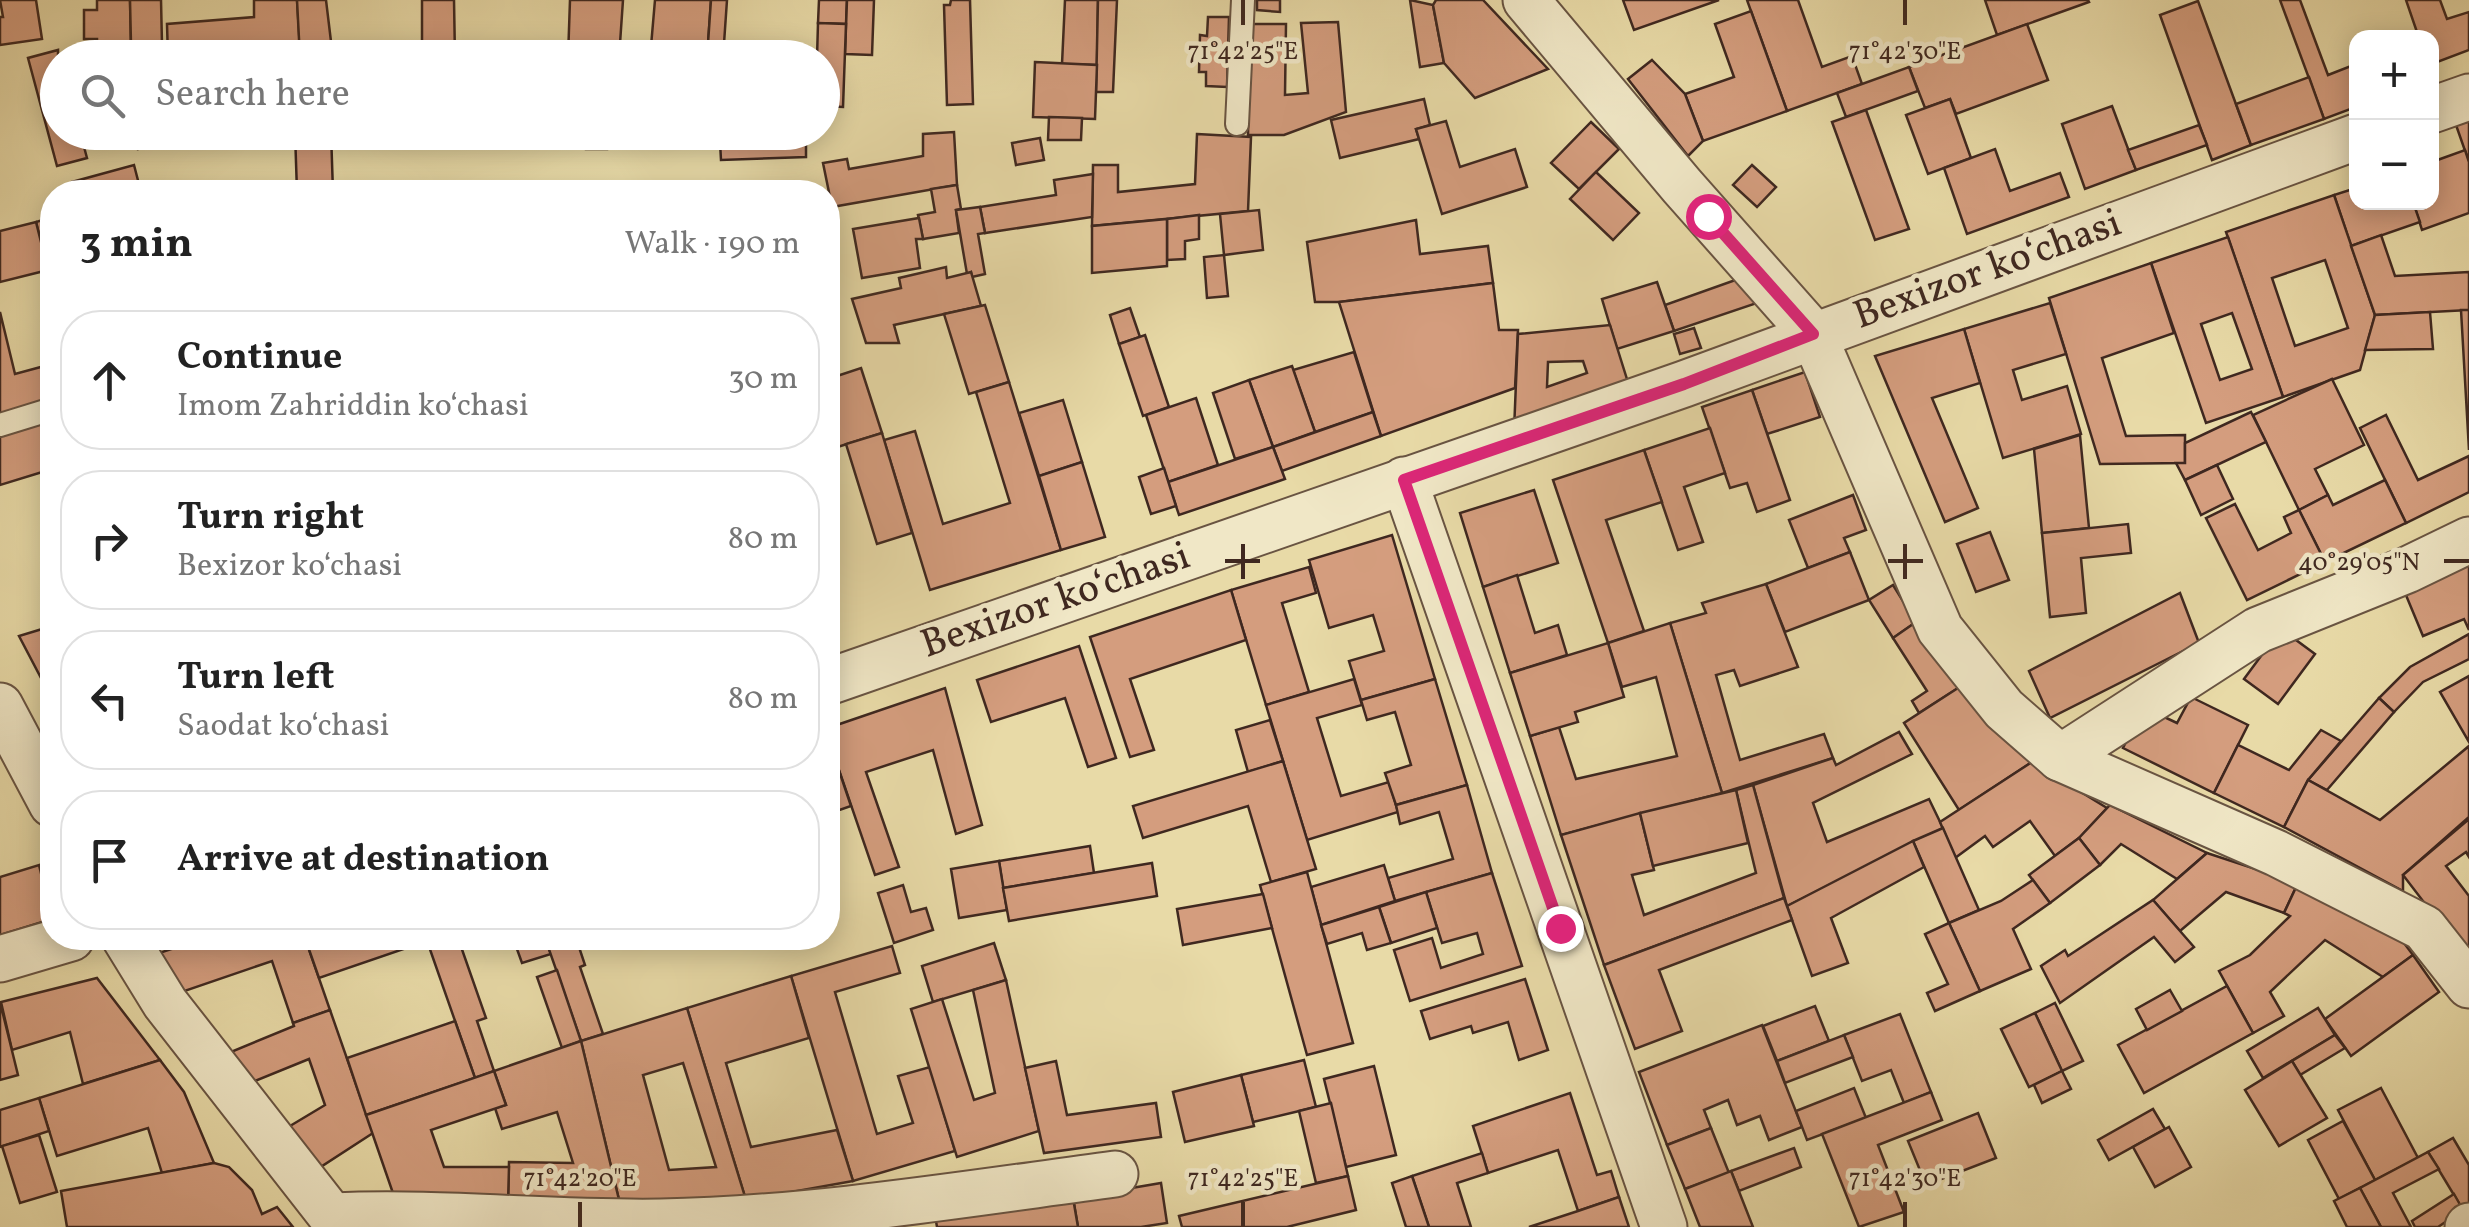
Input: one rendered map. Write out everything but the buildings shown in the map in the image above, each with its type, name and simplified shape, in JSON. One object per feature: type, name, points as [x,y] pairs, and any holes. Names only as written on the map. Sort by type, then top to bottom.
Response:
[{"type":"street","points":[[1526,0],[1813,334],[1940,629],[2004,709],[2060,758],[2276,853],[2424,928],[2469,985]]},
{"type":"street","points":[[2439,107],[2469,96]]},
{"type":"street","name":"Bexizor koʻchasi","points":[[840,678],[1684,384],[2349,140]]},
{"type":"street","points":[[1404,480],[1664,1227]]},
{"type":"street","points":[[2060,758],[2258,630],[2407,570],[2469,540]]},
{"type":"street","points":[[0,706],[40,781]]},
{"type":"street","points":[[0,959],[40,947]]},
{"type":"street","points":[[133,950],[164,1003],[337,1222],[388,1214],[660,1222],[734,1218],[872,1206],[1116,1174]]},
{"type":"lane","points":[[1237,124],[1243,0]]},
{"type":"lane","points":[[0,424],[40,412]]},
{"type":"route","points":[[1560,928],[1404,480],[1684,384],[1813,334],[1708,216]]}]
